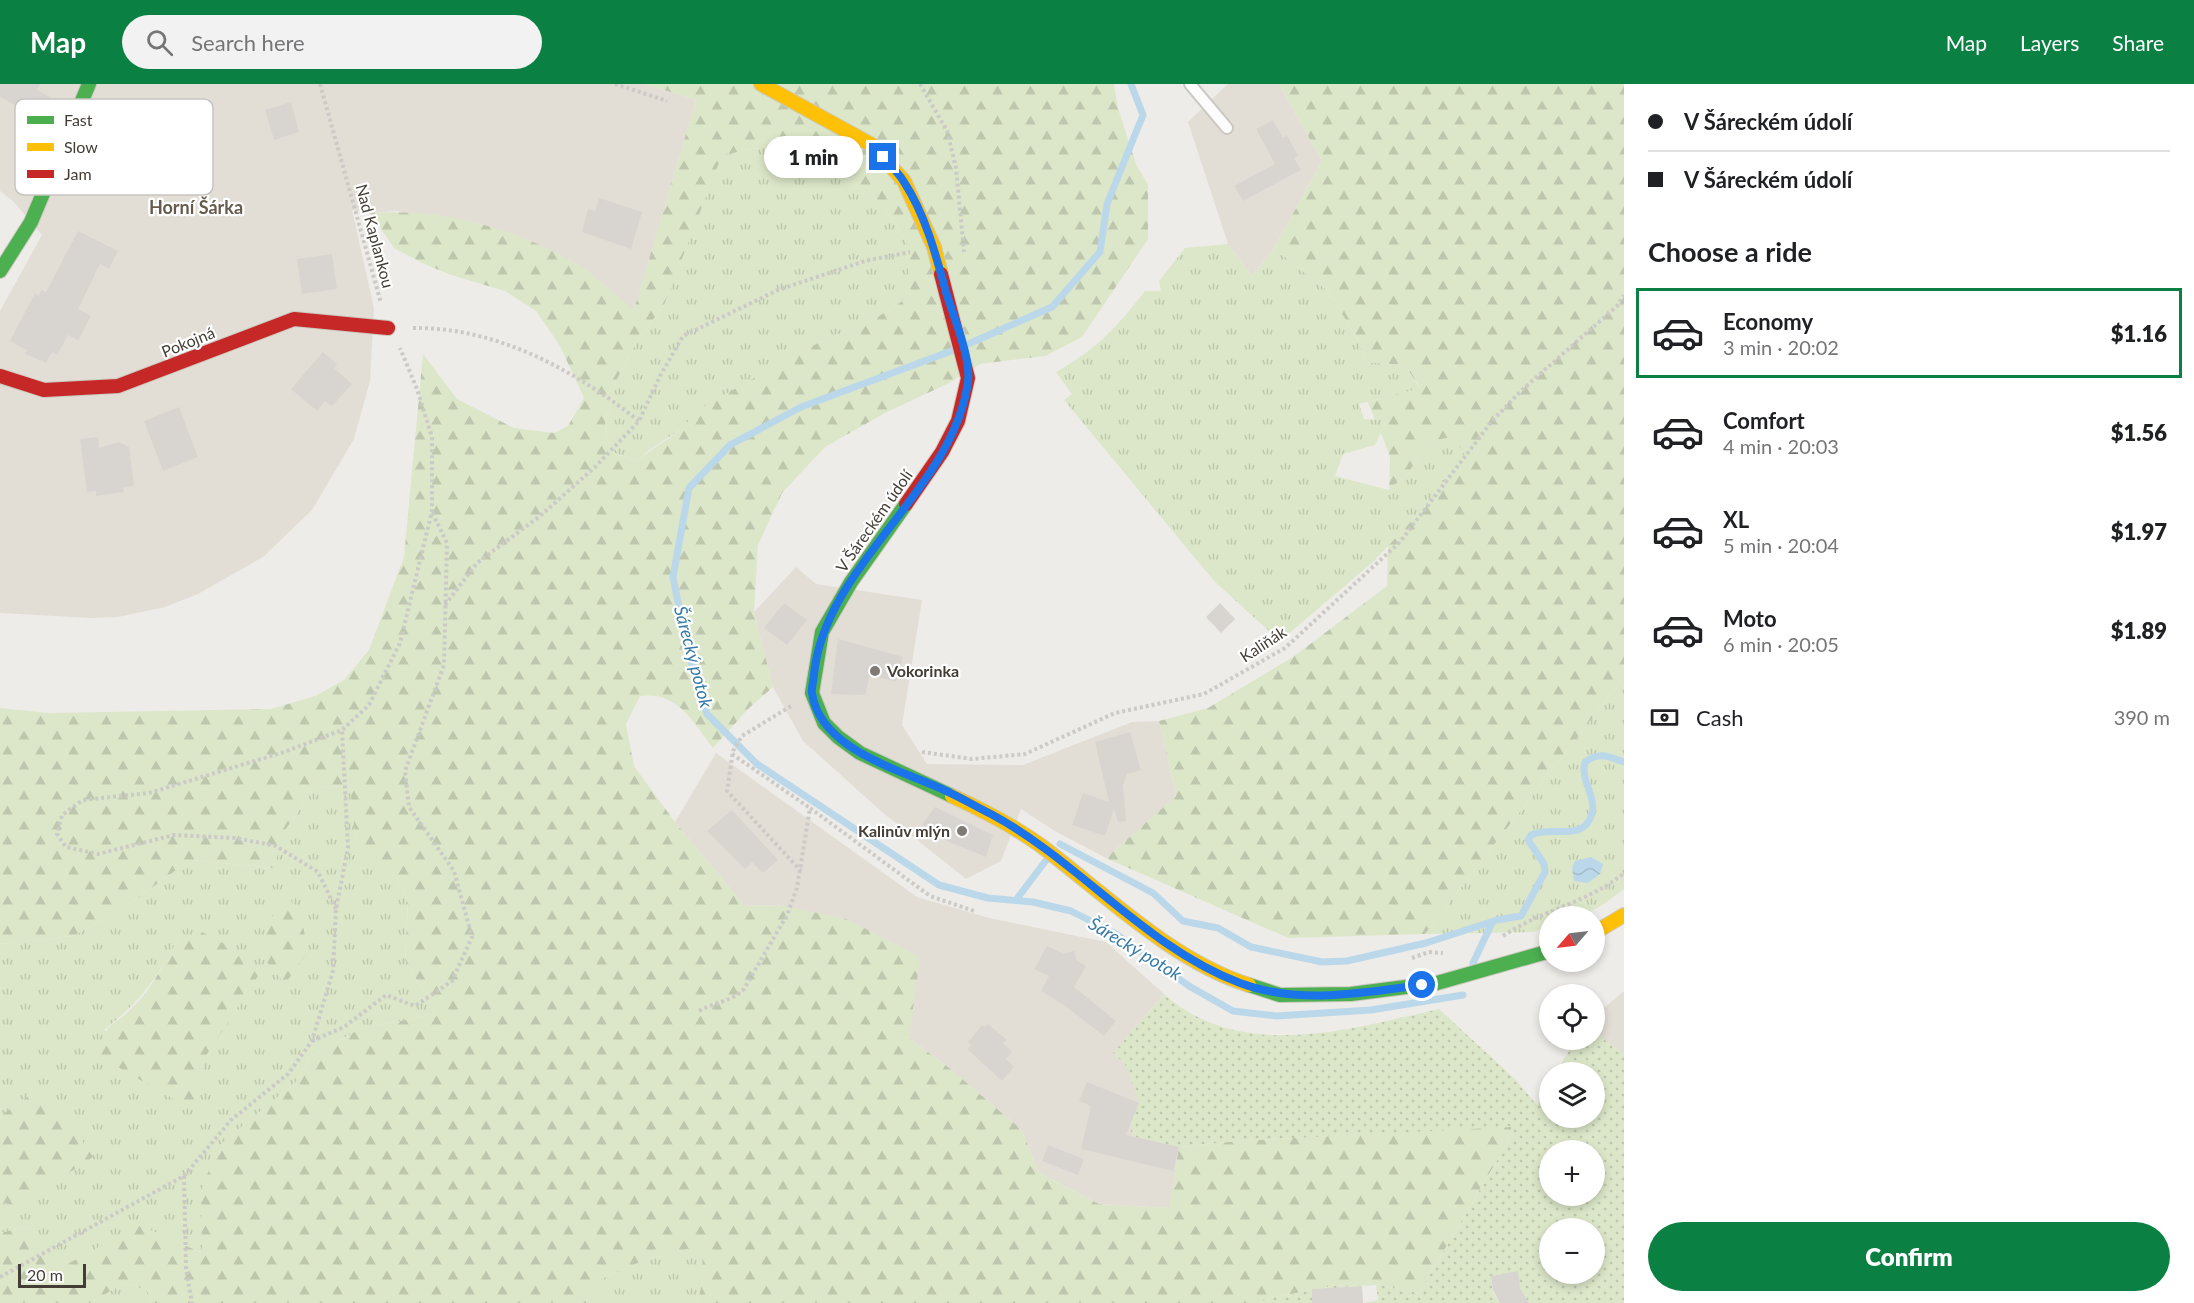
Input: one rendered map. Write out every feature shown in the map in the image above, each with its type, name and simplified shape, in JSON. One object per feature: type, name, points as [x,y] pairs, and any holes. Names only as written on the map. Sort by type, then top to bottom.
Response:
[{"type":"street","points":[[83,99],[89,84]]},
{"type":"street","name":"V Šáreckém údolí","points":[[761,84],[872,144],[904,182],[934,247],[965,358],[968,378],[958,421],[942,452],[851,582],[822,632],[812,693]]},
{"type":"street","points":[[0,271],[31,222],[42,195]]},
{"type":"street","name":"Pokojná","points":[[0,376],[44,390],[118,386],[294,319],[388,328]]},
{"type":"street","points":[[812,693],[824,723],[860,753],[964,800],[1038,844],[1177,950],[1239,982],[1281,995],[1351,994],[1437,983],[1539,954]]},
{"type":"street","points":[[1605,926],[1624,915]]},
{"type":"lane","points":[[1190,84],[1227,128]]},
{"type":"path","name":"Nad Kaplankou","points":[[320,84],[388,328],[406,357],[432,437],[432,512]]},
{"type":"path","points":[[615,84],[667,101]]},
{"type":"path","points":[[920,84],[946,131],[954,159],[964,255]]},
{"type":"path","points":[[446,605],[477,563],[540,516],[594,468],[639,421],[660,376],[683,336],[778,290],[865,261],[934,247]]},
{"type":"path","name":"Kaliňák","points":[[911,748],[972,759],[1025,754],[1115,712],[1204,694],[1285,648],[1400,542],[1492,421],[1522,390],[1617,306],[1624,295]]},
{"type":"path","points":[[388,328],[446,328],[548,360],[613,401],[639,421]]},
{"type":"path","points":[[312,1041],[344,1028],[386,995],[415,1006],[452,981],[472,937],[454,871],[409,807],[405,771],[444,665],[447,543],[432,512]]},
{"type":"path","points":[[336,909],[318,872],[276,846],[235,838],[174,835],[98,854],[66,847],[57,834],[62,815],[83,800],[149,793],[284,752],[342,730],[369,705],[400,643],[432,512]]},
{"type":"path","points":[[801,871],[727,791],[733,752],[742,736],[812,693]]},
{"type":"path","points":[[0,1276],[184,1176],[231,1120],[288,1074],[312,1041],[333,971],[336,909],[348,848],[342,730]]},
{"type":"path","points":[[733,752],[930,896],[974,911]]},
{"type":"path","points":[[699,1011],[708,1005],[734,999],[744,989],[787,915],[801,871],[810,808]]},
{"type":"path","points":[[1497,942],[1515,928],[1550,910],[1591,896],[1624,873]]},
{"type":"path","points":[[1408,960],[1429,952],[1453,954]]},
{"type":"path","points":[[184,1176],[186,1268],[192,1303]]},
{"type":"shaded area","points":[[0,84],[645,84],[696,100],[634,311],[578,265],[531,241],[470,222],[396,211],[370,213],[352,210],[374,308],[370,381],[354,439],[312,510],[263,557],[198,594],[165,607],[118,617],[91,618],[0,613],[0,311],[42,235],[13,201],[0,191]]},
{"type":"shaded area","points":[[1228,84],[1279,84],[1322,161],[1274,248],[1252,276],[1228,244],[1188,122]]},
{"type":"shaded area","points":[[796,567],[816,584],[922,600],[902,725],[927,764],[1023,765],[1132,722],[1159,721],[1176,796],[1106,858],[1053,830],[1021,809],[1001,861],[966,879],[882,812],[803,741],[773,687],[754,612]]},
{"type":"shaded area","points":[[716,753],[917,897],[989,918],[1106,942],[1164,994],[1113,1053],[1125,1064],[1179,1147],[1169,1208],[1099,1204],[1039,1173],[1022,1130],[948,1067],[909,1038],[783,906],[744,905],[675,822]]},
{"type":"shaded area","points":[[1624,991],[1624,1054],[1605,1040],[1605,1007]]},
{"type":"green space","points":[[645,84],[1114,84],[1118,108],[1136,164],[1148,185],[1148,239],[1082,337],[1045,356],[980,364],[947,384],[885,413],[825,447],[782,493],[758,545],[754,612],[773,687],[749,708],[713,748],[691,718],[674,703],[664,698],[640,696],[626,724],[634,766],[675,822],[744,905],[783,906],[847,919],[920,957],[909,1038],[948,1067],[1022,1130],[1039,1173],[1099,1204],[1169,1208],[1179,1147],[1237,1141],[1511,1126],[1511,1137],[1419,1293],[1360,1281],[1264,1299],[1259,1303],[697,1303],[703,1280],[702,1245],[635,1264],[597,1281],[586,1303],[152,1303],[147,1290],[124,1283],[90,1303],[0,1303],[0,1233],[30,1226],[58,1269],[140,1225],[202,1253],[201,1192],[217,1147],[297,1081],[311,1056],[360,1029],[430,1015],[435,1010],[405,960],[408,903],[395,874],[356,843],[350,787],[316,786],[285,830],[274,868],[190,860],[125,907],[73,936],[0,944],[0,708],[49,713],[271,709],[315,696],[344,680],[369,650],[404,557],[423,354],[457,399],[514,428],[554,433],[568,426],[584,398],[560,346],[536,311],[505,291],[451,275],[394,248],[370,213],[396,212],[450,217],[529,240],[577,264],[634,310],[696,100]],"holes":[[[773,145],[833,167],[883,205],[907,242],[910,296],[876,318],[805,349],[694,412],[683,427],[637,462],[610,451],[605,424],[616,381],[637,341],[664,305],[722,155]]]},
{"type":"green space","points":[[1279,84],[1624,84],[1624,677],[1425,934],[1288,938],[1106,858],[1176,796],[1159,721],[1208,708],[1293,657],[1387,586],[1388,546],[1431,500],[1464,452],[1451,437],[1427,442],[1409,472],[1389,490],[1390,457],[1381,433],[1387,420],[1375,420],[1368,402],[1420,388],[1405,365],[1365,362],[1357,338],[1328,291],[1274,248],[1322,161]]},
{"type":"green space","points":[[773,145],[833,167],[883,205],[907,242],[910,296],[876,318],[805,349],[649,450],[637,462],[610,451],[605,424],[616,381],[637,341],[664,305],[721,155]]},
{"type":"green space","points":[[1228,244],[1252,276],[1274,248],[1328,291],[1357,338],[1365,362],[1405,365],[1420,389],[1359,404],[1364,419],[1387,420],[1375,445],[1343,454],[1335,476],[1389,490],[1409,472],[1427,442],[1451,437],[1465,452],[1431,500],[1373,562],[1280,641],[1214,581],[1064,400],[1072,394],[1056,372],[1084,354],[1105,336],[1145,291],[1161,291],[1159,281],[1185,248]]},
{"type":"green space","points":[[1624,677],[1624,889],[1600,906],[1539,906],[1539,930],[1533,932],[1425,934]]},
{"type":"green space","points":[[316,786],[351,787],[356,842],[395,874],[408,903],[405,960],[435,1010],[430,1015],[360,1029],[311,1056],[297,1081],[218,1147],[201,1192],[203,1253],[140,1226],[57,1270],[30,1226],[0,1233],[0,1201],[17,1207],[37,1090],[0,1116],[0,944],[73,936],[125,907],[190,860],[273,868],[285,830]],"holes":[[[178,939],[223,1026],[204,1059],[195,1112],[104,1030],[146,989]]]},
{"type":"green space","points":[[287,895],[301,916],[308,951],[285,984],[266,961],[266,927]]},
{"type":"green space","points":[[202,932],[240,952],[258,976],[204,1059],[196,1112],[97,1055],[107,1030],[147,991],[178,939]]},
{"type":"green space","points":[[1164,994],[1194,1015],[1227,1028],[1261,1034],[1297,1035],[1333,1031],[1439,1009],[1516,1080],[1537,1105],[1539,1102],[1539,1128],[1605,1128],[1605,1062],[1562,1062],[1570,1050],[1605,1050],[1605,1040],[1624,1054],[1624,1303],[1529,1303],[1520,1288],[1517,1272],[1491,1276],[1493,1292],[1500,1303],[1363,1303],[1378,1300],[1376,1285],[1340,1287],[1341,1303],[1259,1303],[1264,1299],[1360,1281],[1419,1293],[1511,1137],[1511,1127],[1237,1141],[1179,1147],[1131,1136],[1131,1122],[1139,1102],[1125,1064],[1113,1053]]},
{"type":"green space","points":[[37,1090],[64,1114],[93,1157],[17,1207],[0,1201],[0,1116]]},
{"type":"green space","points":[[703,1244],[703,1280],[697,1303],[586,1303],[597,1281],[635,1264]]},
{"type":"green space","points":[[124,1283],[147,1290],[152,1303],[90,1303]]},
{"type":"water","points":[[1591,857],[1603,864],[1600,874],[1588,883],[1574,881],[1572,868],[1575,861]]},
{"type":"building","points":[[0,84],[40,84],[37,90],[53,99],[15,99],[15,105],[0,97]]},
{"type":"building","points":[[291,102],[299,132],[274,140],[265,110]]},
{"type":"building","points":[[1273,120],[1283,138],[1287,135],[1298,156],[1294,158],[1301,170],[1243,201],[1234,186],[1275,164],[1256,129]]},
{"type":"building","points":[[599,198],[642,212],[631,249],[582,232],[588,209],[595,211]]},
{"type":"building","points":[[78,231],[118,251],[109,269],[100,264],[78,309],[91,316],[78,340],[68,335],[57,355],[52,352],[46,363],[25,354],[27,350],[10,341],[35,293],[39,296],[41,290],[46,292]]},
{"type":"building","points":[[332,254],[337,289],[302,294],[297,259]]},
{"type":"building","points":[[323,352],[337,364],[334,368],[352,384],[332,406],[325,401],[317,411],[291,389]]},
{"type":"building","points":[[179,407],[198,457],[163,471],[144,421]]},
{"type":"building","points":[[98,437],[99,448],[119,442],[129,447],[134,486],[123,487],[124,492],[96,496],[96,491],[87,492],[80,439]]},
{"type":"building","points":[[784,603],[807,620],[787,645],[764,628]]},
{"type":"building","points":[[1220,603],[1235,619],[1221,633],[1206,617]]},
{"type":"building","name":"Vokorinka","points":[[838,639],[903,657],[896,682],[870,675],[865,695],[831,694]]},
{"type":"building","points":[[1130,732],[1141,770],[1127,774],[1123,785],[1126,821],[1118,822],[1114,809],[1105,836],[1072,825],[1083,793],[1109,802],[1095,742]]},
{"type":"building","name":"Kalinův mlýn","points":[[935,807],[993,835],[986,857],[949,842],[922,825]]},
{"type":"building","points":[[732,810],[778,860],[763,873],[752,862],[745,869],[707,831]]},
{"type":"building","points":[[1047,946],[1064,954],[1074,951],[1077,961],[1086,966],[1074,987],[1116,1021],[1104,1036],[1064,1005],[1041,991],[1049,976],[1034,969]]},
{"type":"building","points":[[988,1024],[1007,1040],[1003,1043],[1012,1052],[1006,1059],[1014,1067],[1002,1081],[967,1049],[971,1045],[968,1042],[982,1025],[985,1027]]},
{"type":"building","points":[[1087,1082],[1139,1103],[1126,1135],[1179,1147],[1173,1171],[1081,1149],[1091,1106],[1079,1101]]},
{"type":"building","points":[[1048,1145],[1084,1159],[1078,1175],[1042,1161]]},
{"type":"building","points":[[1518,1271],[1520,1288],[1529,1303],[1500,1303],[1493,1290],[1491,1276]]},
{"type":"building","points":[[1362,1286],[1363,1303],[1312,1303],[1312,1289]]},
{"type":"waterway","name":"Šárecký potok","points":[[966,345],[1052,307],[1100,252],[1107,204],[1143,115],[1131,84]]},
{"type":"waterway","name":"Šárecký potok","points":[[954,350],[801,407],[730,445],[689,488],[673,577],[687,648],[707,714],[757,764],[939,885],[988,898],[1033,902],[1071,911],[1116,934],[1189,986],[1233,1011],[1276,1016],[1371,1010],[1463,995]]},
{"type":"waterway","points":[[1060,844],[1153,893],[1183,921],[1218,928],[1251,947],[1322,962],[1347,961],[1426,943],[1497,920],[1521,916],[1545,872],[1544,864],[1528,840],[1531,835],[1539,832],[1575,831],[1582,828],[1588,822],[1593,806],[1585,775],[1585,762],[1600,756],[1624,762]]},
{"type":"waterway","points":[[1016,900],[1047,859]]},
{"type":"waterway","name":"Šárecký potok","points":[[1473,963],[1492,923]]},
{"type":"traffic: fast","points":[[83,99],[89,84]]},
{"type":"traffic: fast","points":[[0,271],[31,222],[42,195]]},
{"type":"traffic: fast","points":[[906,504],[851,582],[822,632],[812,693],[824,723],[838,737],[860,753],[952,796]]},
{"type":"traffic: fast","points":[[1249,985],[1280,995],[1351,994],[1437,983],[1539,954]]},
{"type":"traffic: slow","points":[[761,84],[872,145],[904,181],[934,247],[941,274]]},
{"type":"traffic: slow","points":[[952,796],[997,818],[1040,845],[1166,943],[1193,960],[1249,985]]},
{"type":"traffic: slow","points":[[1605,926],[1624,915]]},
{"type":"traffic: jam","points":[[906,504],[942,452],[958,421],[968,378],[941,274]]},
{"type":"traffic: jam","points":[[0,376],[44,390],[118,386],[294,319],[388,328]]},
{"type":"place","name":"Vokorinka","points":[[875,671]]},
{"type":"place","name":"Kalinův mlýn","points":[[962,831]]},
{"type":"district","name":"Horní Šárka","points":[[196,208]]},
{"type":"route","points":[[883,157],[904,182],[934,247],[965,358],[968,378],[958,421],[942,452],[851,582],[822,632],[812,693],[824,723],[860,753],[897,772],[943,789],[995,816],[1038,844],[1177,950],[1239,982],[1281,995],[1351,994],[1422,985]]}]
